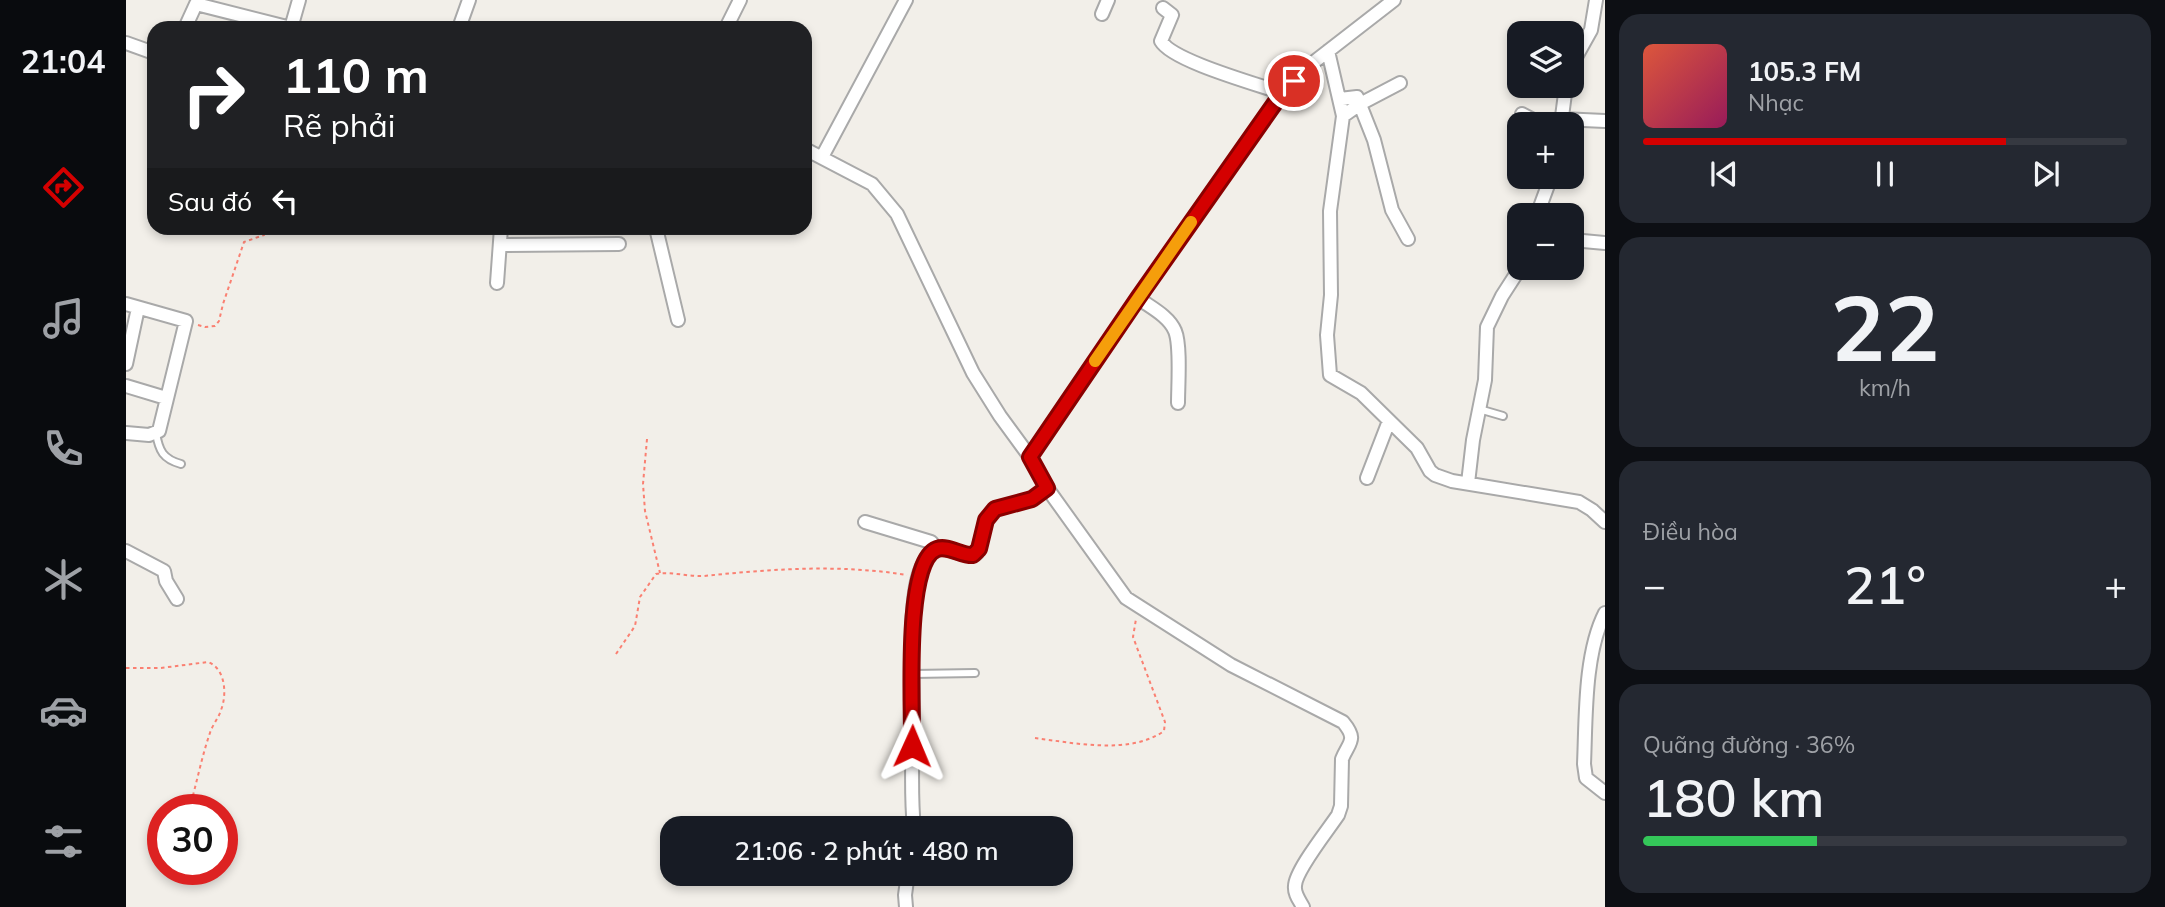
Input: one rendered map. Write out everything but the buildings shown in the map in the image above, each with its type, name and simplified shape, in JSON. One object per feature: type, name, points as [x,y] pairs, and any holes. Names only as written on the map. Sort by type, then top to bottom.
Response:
[{"type":"street","points":[[293,21],[299,0]]},
{"type":"street","points":[[462,21],[469,0]]},
{"type":"street","points":[[730,21],[740,0]]},
{"type":"street","points":[[822,157],[906,0]]},
{"type":"street","points":[[1101,14],[1108,0]]},
{"type":"street","points":[[1030,457],[1282,93],[1305,69],[1394,0]]},
{"type":"street","points":[[1584,43],[1591,30],[1596,0]]},
{"type":"street","points":[[188,21],[196,4],[263,21]]},
{"type":"street","points":[[1163,8],[1172,15],[1161,41],[1165,47],[1202,66],[1282,93]]},
{"type":"street","points":[[126,43],[147,50]]},
{"type":"street","points":[[1328,51],[1343,116],[1330,211],[1331,295],[1327,335],[1329,371],[1333,378],[1361,393],[1418,448],[1435,475],[1580,502],[1605,522]]},
{"type":"street","points":[[1343,116],[1400,83]]},
{"type":"street","points":[[1340,99],[1357,97],[1374,140],[1392,210],[1408,239]]},
{"type":"street","points":[[1584,121],[1605,121]]},
{"type":"street","points":[[812,152],[872,184],[897,214],[973,373],[1030,457],[1047,488],[1126,598],[1231,665],[1343,722],[1349,730],[1349,749],[1342,759],[1338,815],[1301,868],[1294,883],[1303,907]]},
{"type":"street","points":[[498,283],[501,235]]},
{"type":"street","points":[[658,235],[678,320]]},
{"type":"street","points":[[1584,241],[1605,243]]},
{"type":"street","points":[[500,245],[619,244]]},
{"type":"street","points":[[1468,483],[1485,380],[1487,327],[1512,280]]},
{"type":"street","points":[[1138,298],[1165,318],[1175,331],[1178,403]]},
{"type":"street","points":[[126,364],[132,306],[186,321],[159,431],[149,435],[126,433]]},
{"type":"street","points":[[126,386],[166,398]]},
{"type":"street","points":[[1367,478],[1389,421]]},
{"type":"street","points":[[913,816],[910,795],[914,617],[918,577],[928,556],[937,549],[944,548],[973,555],[979,549],[986,520],[995,509],[1032,499],[1047,488]]},
{"type":"street","points":[[865,522],[931,542],[937,549]]},
{"type":"street","points":[[126,551],[164,571],[169,588],[177,599]]},
{"type":"street","points":[[1605,613],[1596,630],[1592,650],[1584,764],[1586,778],[1605,793]]},
{"type":"street","points":[[906,886],[906,907]]},
{"type":"lane","points":[[1479,410],[1503,416]]},
{"type":"lane","points":[[156,433],[161,454],[170,461],[181,464]]},
{"type":"lane","points":[[913,674],[975,673]]},
{"type":"path","points":[[186,321],[205,327],[215,326],[219,321],[222,304],[244,242],[264,235]]},
{"type":"path","points":[[647,439],[643,484],[645,511],[660,573]]},
{"type":"path","points":[[616,654],[635,626],[640,597],[656,574],[690,577],[769,569],[831,569],[872,570],[918,577]]},
{"type":"path","points":[[1035,738],[1110,746],[1142,742],[1164,731],[1165,722],[1133,637],[1140,609]]},
{"type":"path","points":[[126,668],[161,668],[208,662],[215,665],[219,671],[225,688],[223,704],[212,728],[193,794]]},
{"type":"slow traffic","points":[[1095,361],[1191,222]]},
{"type":"route","points":[[912,746],[916,588],[928,556],[939,548],[970,556],[977,553],[986,520],[995,509],[1032,499],[1047,488],[1030,457],[1138,298],[1282,93],[1294,81]]}]
